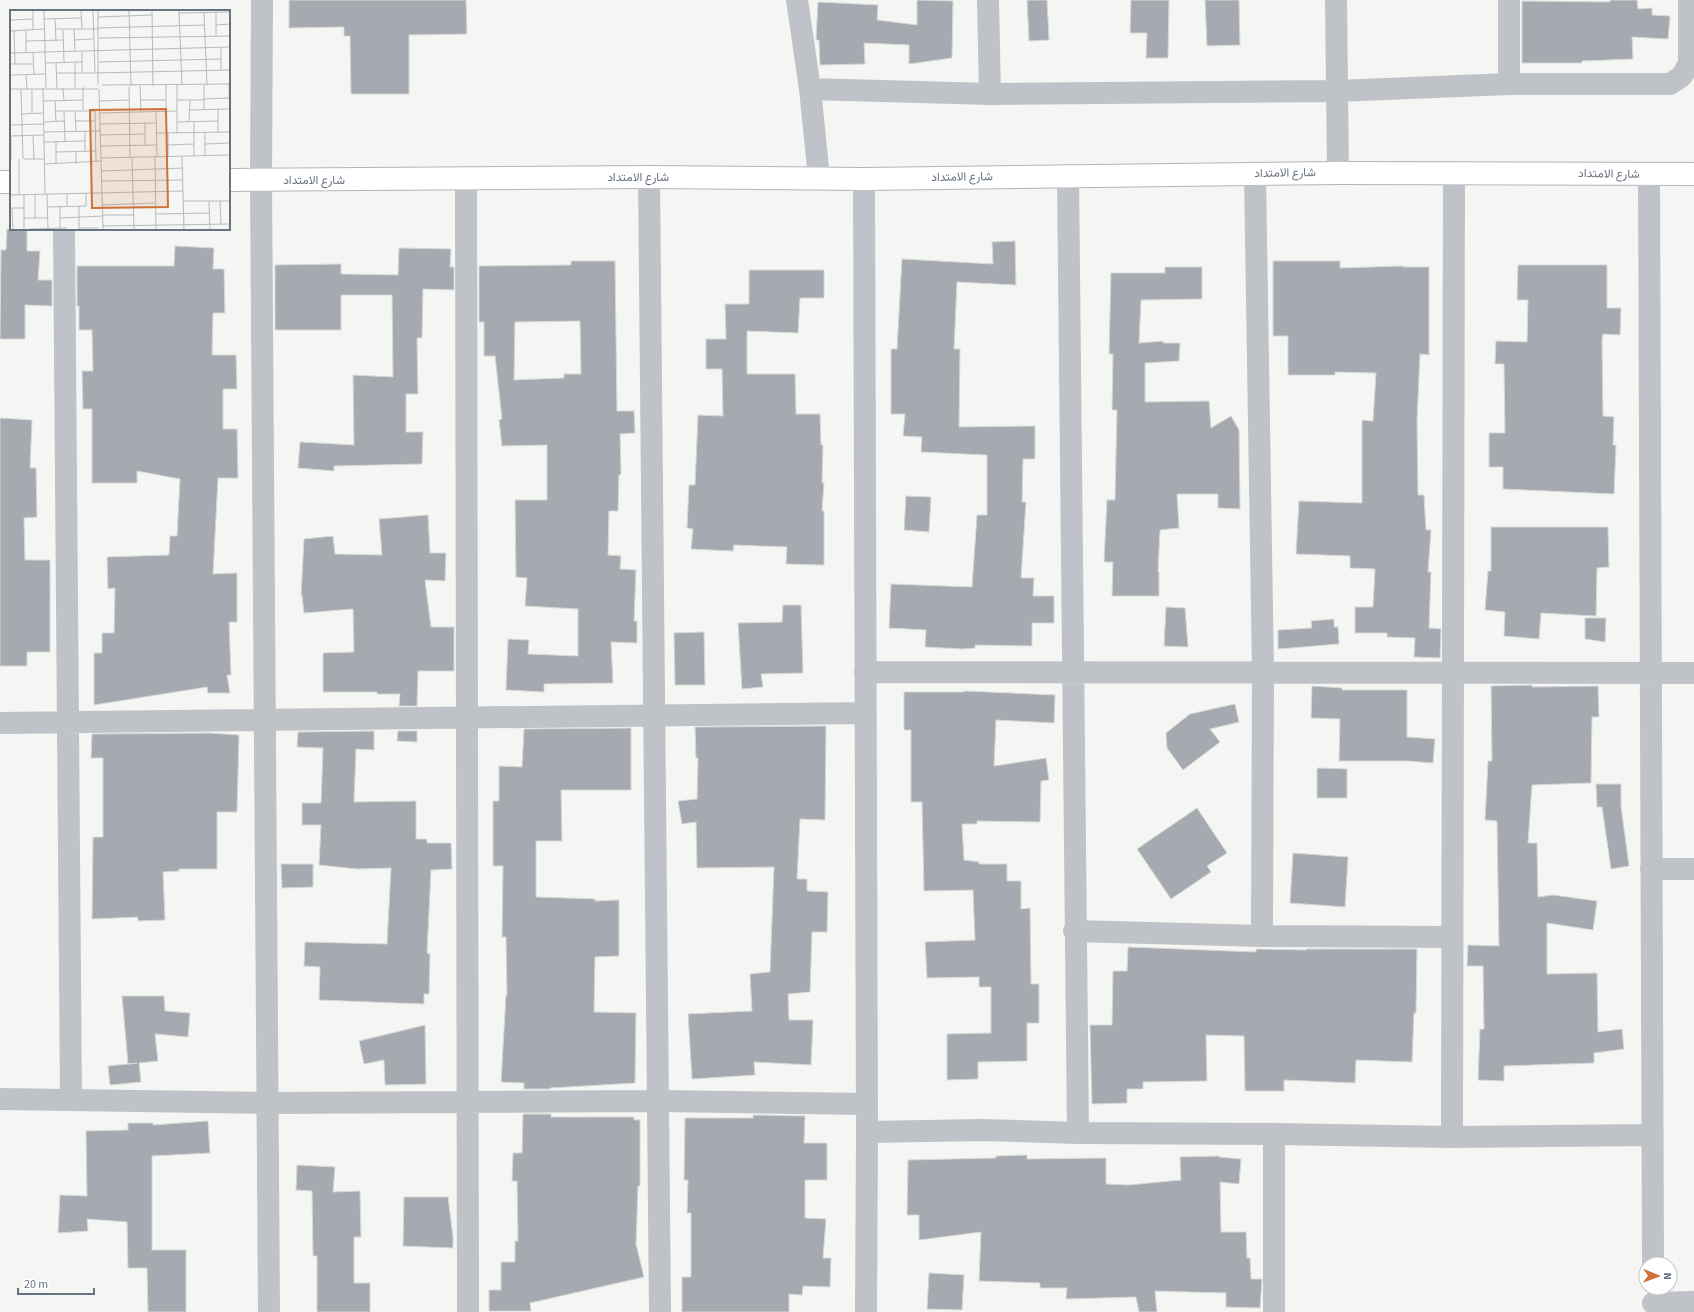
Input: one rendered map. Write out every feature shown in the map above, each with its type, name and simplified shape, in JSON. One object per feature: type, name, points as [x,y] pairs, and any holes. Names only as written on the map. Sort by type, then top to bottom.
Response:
[{"type":"street","points":[[262,0],[261,180],[269,1312]]},
{"type":"street","points":[[797,0],[810,89],[819,178]]},
{"type":"street","points":[[988,0],[990,94]]},
{"type":"street","points":[[1336,0],[1338,173]]},
{"type":"street","points":[[1509,0],[1509,84]]},
{"type":"street","points":[[810,89],[990,94],[1337,91],[1509,84],[1670,84],[1682,76],[1689,63],[1689,0]]},
{"type":"street","points":[[1452,1137],[1454,172]]},
{"type":"street","name":"شارع الامتداد","points":[[230,180],[649,177],[864,179],[1068,175],[1454,172],[1694,174]]},
{"type":"street","points":[[1255,174],[1263,672],[1262,936]]},
{"type":"street","points":[[1649,174],[1653,1256]]},
{"type":"street","points":[[1068,175],[1074,932],[1078,1133]]},
{"type":"street","points":[[649,177],[660,1312]]},
{"type":"street","points":[[466,179],[468,1312]]},
{"type":"street","points":[[864,179],[867,1104],[866,1312]]},
{"type":"street","points":[[64,230],[71,1099]]},
{"type":"street","points":[[865,672],[1694,673]]},
{"type":"street","points":[[0,723],[865,713]]},
{"type":"street","points":[[1651,869],[1694,869]]},
{"type":"street","points":[[1074,932],[1262,936],[1452,937]]},
{"type":"street","points":[[0,1099],[268,1103],[658,1101],[867,1104]]},
{"type":"street","points":[[867,1132],[983,1130],[1078,1133],[1452,1137],[1652,1135]]},
{"type":"street","points":[[1274,1134],[1274,1312]]},
{"type":"street","points":[[1653,1301],[1694,1302]]},
{"type":"building","points":[[289,0],[466,0],[467,34],[409,35],[409,94],[351,94],[350,36],[344,36],[344,27],[289,28]]},
{"type":"building","points":[[917,0],[953,1],[952,58],[909,64],[909,45],[864,43],[865,64],[820,65],[819,40],[816,40],[818,2],[878,5],[877,20],[917,25]]},
{"type":"building","points":[[1027,0],[1047,0],[1049,40],[1029,41]]},
{"type":"building","points":[[1131,0],[1169,0],[1168,58],[1146,58],[1147,33],[1130,33]]},
{"type":"building","points":[[1205,0],[1239,0],[1240,45],[1207,46]]},
{"type":"building","points":[[1610,0],[1637,0],[1638,9],[1652,8],[1652,15],[1670,16],[1668,39],[1632,37],[1633,59],[1582,61],[1582,63],[1522,63],[1522,1],[1610,2]]},
{"type":"building","points":[[7,229],[27,230],[27,251],[40,251],[38,280],[52,280],[52,306],[25,305],[25,339],[0,339],[1,250],[6,250]]},
{"type":"building","points":[[1015,241],[1016,285],[957,282],[954,349],[960,349],[959,427],[1035,426],[1035,459],[1023,459],[1022,502],[1026,502],[1021,578],[1034,578],[1033,596],[1054,596],[1054,623],[1032,623],[1032,646],[975,645],[975,648],[963,649],[925,647],[926,630],[889,628],[891,584],[972,587],[977,515],[987,515],[987,455],[921,452],[922,437],[903,436],[905,414],[891,414],[891,349],[897,349],[902,259],[993,264],[992,242]]},
{"type":"building","points":[[175,246],[214,248],[213,269],[224,269],[225,313],[213,313],[212,355],[236,355],[237,389],[223,389],[223,429],[237,429],[238,478],[218,478],[213,574],[237,573],[237,622],[229,622],[231,675],[227,675],[230,693],[208,693],[207,687],[94,705],[94,653],[102,653],[102,633],[114,633],[115,588],[108,589],[107,557],[169,555],[170,536],[177,536],[180,479],[137,471],[137,483],[92,483],[92,409],[83,409],[82,371],[93,371],[92,330],[79,330],[79,306],[77,306],[77,266],[174,266]]},
{"type":"building","points":[[399,248],[451,249],[450,267],[454,267],[454,290],[423,289],[422,338],[417,338],[418,394],[406,394],[406,432],[423,432],[422,464],[334,466],[334,471],[298,468],[300,442],[354,445],[353,375],[393,377],[392,295],[341,295],[341,330],[275,330],[275,265],[341,264],[341,274],[398,275]]},
{"type":"building","points":[[571,261],[615,261],[617,411],[634,411],[635,433],[620,434],[621,474],[619,475],[618,511],[609,511],[608,555],[621,556],[620,569],[636,570],[634,621],[637,621],[637,643],[611,642],[613,683],[544,684],[544,692],[506,690],[508,639],[529,640],[528,654],[578,656],[578,609],[525,606],[527,578],[516,577],[515,500],[547,500],[547,445],[502,446],[499,420],[502,419],[495,356],[484,356],[484,322],[479,322],[479,266],[571,265]],"holes":[[[580,321],[581,374],[564,374],[564,378],[514,380],[515,322]]]},
{"type":"building","points":[[1273,261],[1340,261],[1340,268],[1403,266],[1429,267],[1429,355],[1420,354],[1417,421],[1418,495],[1424,495],[1426,530],[1431,530],[1428,572],[1431,572],[1429,628],[1441,629],[1440,658],[1414,657],[1415,638],[1387,637],[1387,633],[1355,633],[1355,607],[1373,607],[1375,569],[1350,568],[1350,556],[1296,554],[1299,501],[1362,503],[1362,420],[1373,421],[1376,373],[1335,372],[1335,375],[1288,375],[1288,336],[1273,336]]},
{"type":"building","points":[[1518,265],[1607,265],[1607,308],[1621,308],[1620,335],[1603,334],[1602,339],[1603,416],[1614,417],[1613,445],[1616,445],[1614,494],[1503,489],[1503,467],[1489,467],[1489,433],[1505,433],[1504,364],[1495,364],[1496,341],[1527,342],[1528,300],[1517,300]]},
{"type":"building","points":[[1165,267],[1202,267],[1202,299],[1141,300],[1139,343],[1163,341],[1163,343],[1180,343],[1179,361],[1145,363],[1145,402],[1209,401],[1211,428],[1231,416],[1239,430],[1240,509],[1218,508],[1218,494],[1177,494],[1179,528],[1160,530],[1158,572],[1159,596],[1112,596],[1113,562],[1104,562],[1107,500],[1115,500],[1117,410],[1112,410],[1113,354],[1109,354],[1111,273],[1165,273]]},
{"type":"building","points":[[749,270],[824,270],[824,298],[800,298],[798,333],[747,331],[747,374],[795,374],[796,414],[820,414],[821,445],[823,445],[822,483],[824,483],[822,511],[824,511],[824,565],[786,564],[787,547],[734,545],[733,551],[691,549],[693,529],[687,528],[689,485],[695,485],[698,415],[723,416],[722,369],[706,369],[706,339],[726,339],[725,304],[749,304]]},
{"type":"building","points":[[0,418],[32,420],[30,468],[36,468],[37,517],[24,518],[25,560],[50,560],[50,652],[27,652],[27,666],[0,666]]},
{"type":"building","points":[[906,496],[931,497],[929,532],[904,530]]},
{"type":"building","points":[[428,515],[430,553],[446,553],[445,581],[425,580],[431,627],[454,627],[454,671],[418,671],[417,706],[399,706],[400,694],[377,694],[377,692],[323,692],[323,653],[354,652],[353,609],[304,613],[301,595],[304,539],[333,536],[335,554],[382,555],[379,519]]},
{"type":"building","points":[[1491,527],[1608,527],[1609,567],[1597,568],[1596,616],[1541,613],[1539,639],[1504,636],[1505,612],[1485,610],[1488,571],[1491,571]]},
{"type":"building","points":[[783,605],[801,605],[803,673],[761,674],[763,687],[742,689],[738,623],[782,622]]},
{"type":"building","points":[[1166,607],[1185,608],[1188,647],[1164,646]]},
{"type":"building","points":[[1585,618],[1606,618],[1605,642],[1585,639]]},
{"type":"building","points":[[1334,619],[1334,627],[1338,627],[1339,644],[1278,649],[1278,630],[1312,628],[1311,621]]},
{"type":"building","points":[[704,632],[705,685],[675,685],[674,633]]},
{"type":"building","points":[[1532,685],[1532,687],[1598,686],[1599,717],[1592,717],[1591,783],[1532,785],[1528,843],[1537,843],[1538,897],[1553,895],[1597,901],[1593,930],[1547,923],[1547,974],[1597,973],[1598,1032],[1622,1029],[1624,1049],[1594,1053],[1594,1063],[1504,1066],[1504,1081],[1478,1080],[1480,1029],[1484,1029],[1483,966],[1467,966],[1468,945],[1499,946],[1497,821],[1485,820],[1488,761],[1492,761],[1491,686]]},
{"type":"building","points":[[1312,686],[1342,688],[1342,690],[1407,690],[1407,737],[1435,739],[1433,763],[1408,761],[1339,761],[1340,719],[1311,718]]},
{"type":"building","points":[[965,691],[1055,695],[1054,723],[996,720],[994,766],[1046,758],[1049,780],[1041,781],[1040,822],[977,821],[977,824],[962,824],[964,860],[979,862],[979,864],[1007,864],[1007,881],[1021,881],[1021,909],[1030,908],[1031,984],[1039,984],[1039,1023],[1027,1023],[1027,1061],[978,1062],[978,1079],[947,1080],[947,1034],[991,1033],[991,987],[979,987],[979,977],[927,978],[925,942],[975,940],[973,890],[924,891],[922,802],[911,802],[911,730],[904,730],[904,692]]},
{"type":"building","points":[[1235,704],[1239,722],[1210,729],[1220,742],[1183,770],[1167,748],[1166,733],[1190,714]]},
{"type":"building","points":[[826,726],[825,820],[800,819],[797,879],[807,879],[807,891],[828,892],[827,932],[812,932],[810,992],[788,994],[789,1020],[813,1020],[811,1065],[754,1062],[755,1075],[692,1079],[688,1014],[752,1011],[750,974],[770,972],[774,867],[697,868],[696,822],[682,824],[678,801],[697,799],[698,758],[696,758],[695,727]]},
{"type":"building","points":[[631,728],[631,790],[561,790],[562,841],[536,841],[536,897],[595,899],[595,901],[619,900],[619,956],[595,957],[594,1012],[636,1013],[635,1083],[550,1089],[524,1089],[524,1083],[501,1082],[507,995],[506,937],[502,937],[503,866],[493,866],[493,801],[499,801],[499,766],[522,767],[524,729]]},
{"type":"building","points":[[374,731],[374,750],[356,749],[354,802],[416,801],[416,839],[427,839],[427,843],[451,843],[452,869],[431,870],[427,953],[430,954],[429,994],[424,994],[424,1004],[319,1000],[320,967],[304,966],[305,942],[387,944],[391,868],[357,869],[319,865],[321,825],[302,825],[302,803],[321,803],[323,748],[297,747],[298,732]]},
{"type":"building","points":[[398,731],[417,731],[417,742],[397,741]]},
{"type":"building","points":[[210,733],[239,735],[237,812],[217,812],[217,869],[179,869],[179,871],[163,872],[165,920],[138,921],[138,917],[92,919],[93,837],[103,837],[103,758],[91,758],[92,734]]},
{"type":"building","points":[[1317,768],[1347,769],[1347,798],[1317,798]]},
{"type":"building","points":[[1596,784],[1621,784],[1621,806],[1629,866],[1611,869],[1602,807],[1597,807]]},
{"type":"building","points":[[1197,808],[1227,853],[1207,866],[1211,872],[1171,899],[1137,849]]},
{"type":"building","points":[[1293,853],[1348,857],[1345,907],[1290,903]]},
{"type":"building","points":[[281,864],[313,864],[313,887],[282,888]]},
{"type":"building","points":[[1128,947],[1256,952],[1256,949],[1417,949],[1416,1013],[1414,1013],[1412,1062],[1356,1060],[1355,1083],[1284,1080],[1284,1091],[1245,1091],[1244,1036],[1206,1035],[1207,1081],[1143,1082],[1143,1089],[1127,1089],[1127,1103],[1092,1104],[1090,1025],[1112,1025],[1113,971],[1127,971]]},
{"type":"building","points":[[122,996],[164,996],[165,1011],[190,1013],[188,1037],[155,1034],[158,1061],[139,1063],[141,1082],[110,1085],[108,1066],[128,1064]]},
{"type":"building","points":[[425,1025],[426,1084],[385,1085],[384,1060],[364,1064],[359,1041]]},
{"type":"building","points":[[523,1114],[551,1114],[551,1117],[634,1117],[634,1120],[640,1120],[640,1186],[638,1186],[636,1244],[644,1277],[530,1303],[531,1311],[489,1311],[489,1290],[501,1290],[501,1262],[515,1262],[515,1241],[518,1241],[517,1181],[512,1181],[513,1153],[522,1153]]},
{"type":"building","points":[[753,1115],[805,1116],[804,1143],[827,1143],[827,1180],[805,1180],[805,1218],[826,1219],[823,1258],[831,1258],[830,1287],[803,1286],[802,1295],[789,1294],[789,1312],[682,1312],[682,1277],[691,1277],[691,1213],[687,1213],[688,1180],[684,1180],[685,1118],[753,1118]]},
{"type":"building","points":[[208,1121],[210,1153],[152,1156],[152,1250],[186,1250],[186,1312],[148,1312],[147,1268],[128,1268],[127,1222],[87,1219],[88,1231],[58,1233],[60,1195],[87,1196],[86,1131],[128,1130],[128,1123],[153,1123],[153,1125]]},
{"type":"building","points":[[1027,1155],[1027,1159],[1106,1158],[1106,1184],[1129,1185],[1181,1180],[1180,1157],[1219,1156],[1241,1159],[1239,1184],[1220,1182],[1221,1232],[1246,1232],[1247,1258],[1250,1258],[1251,1279],[1262,1279],[1260,1308],[1226,1307],[1226,1293],[1155,1291],[1157,1312],[1139,1312],[1136,1297],[1066,1299],[1067,1288],[1040,1288],[1040,1283],[979,1281],[981,1232],[919,1240],[919,1215],[907,1215],[908,1160],[996,1158],[996,1156]]},
{"type":"building","points":[[297,1165],[335,1167],[333,1192],[360,1191],[361,1237],[354,1237],[354,1283],[370,1283],[370,1312],[317,1312],[317,1256],[313,1256],[312,1191],[296,1190]]},
{"type":"building","points":[[404,1197],[448,1197],[453,1248],[403,1246]]},
{"type":"building","points":[[929,1273],[964,1275],[962,1310],[927,1309]]}]
